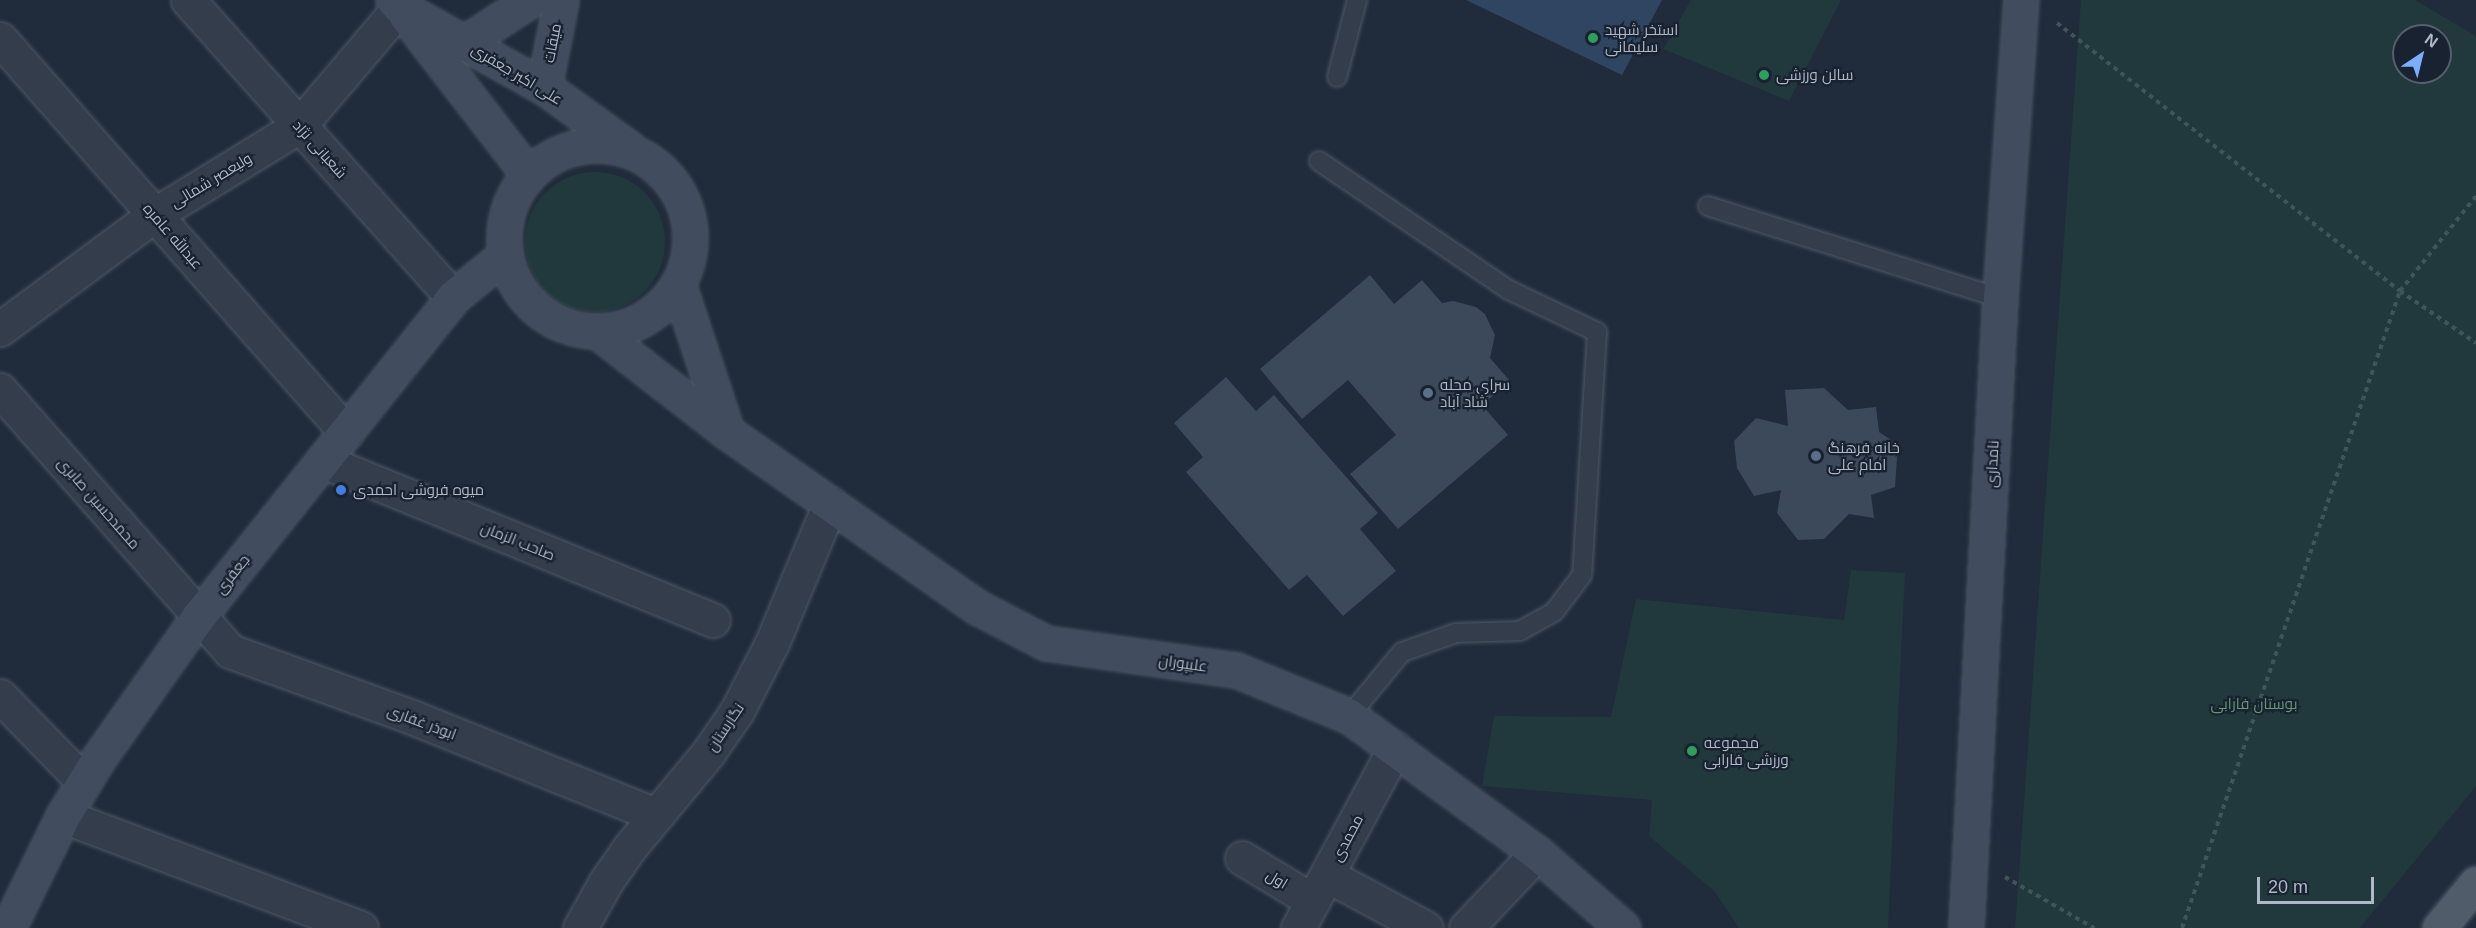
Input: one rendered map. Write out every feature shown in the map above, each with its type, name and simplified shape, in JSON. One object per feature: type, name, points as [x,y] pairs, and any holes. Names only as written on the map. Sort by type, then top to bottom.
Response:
[{"type":"main road","points":[[2439,928],[2476,883]]},
{"type":"street","name":"شعبانی نژاد","points":[[188,0],[453,297]]},
{"type":"street","points":[[464,43],[530,0]]},
{"type":"street","name":"میقات","points":[[544,87],[561,0]]},
{"type":"street","name":"نامداری","points":[[1966,928],[2000,298],[2021,0]]},
{"type":"street","name":"ولیعصر شمالی","points":[[0,329],[154,215],[299,126],[396,4]]},
{"type":"street","points":[[396,4],[528,174]]},
{"type":"street","name":"علی اکبر جعفری","points":[[396,4],[544,87],[636,154]]},
{"type":"street","name":"عبدالله عامره","points":[[0,39],[346,432]]},
{"type":"street","points":[[608,145],[636,154],[662,171],[680,195],[690,224],[689,255],[678,284],[658,309],[630,326],[598,332],[566,327],[538,311],[516,286],[504,256],[504,226],[512,198],[528,174],[551,156],[579,146],[608,145]]},
{"type":"street","name":"جعفری","points":[[8,928],[63,816],[198,617],[453,297],[504,256]]},
{"type":"street","points":[[678,284],[728,432]]},
{"type":"street","name":"علیپوران","points":[[598,332],[728,432],[977,607],[1046,643],[1236,670],[1349,716],[1537,853],[1623,928]]},
{"type":"street","name":"محمدحسین صابری","points":[[0,390],[198,617]]},
{"type":"street","name":"صاحب الزمان","points":[[323,461],[713,620]]},
{"type":"street","name":"نگارستان","points":[[580,928],[605,883],[656,815],[708,753],[758,674],[830,504]]},
{"type":"street","name":"ابوذر غفاری","points":[[198,617],[230,651],[412,717],[656,815]]},
{"type":"street","points":[[0,696],[84,782]]},
{"type":"street","name":"محمدی","points":[[1313,901],[1395,748]]},
{"type":"street","points":[[63,816],[361,928]]},
{"type":"street","points":[[1466,928],[1537,853]]},
{"type":"street","name":"اول","points":[[1242,858],[1313,901],[1426,928]]},
{"type":"lane","points":[[1337,77],[1357,0]]},
{"type":"lane","points":[[1319,161],[1509,290],[1597,332],[1582,575],[1554,612],[1520,632],[1456,633],[1402,652],[1349,716]]},
{"type":"lane","points":[[1708,207],[2000,298]]},
{"type":"path","points":[[2055,22],[2400,291],[2476,343]]},
{"type":"path","points":[[2182,928],[2400,291],[2476,196]]},
{"type":"path","points":[[1971,857],[2094,928]]},
{"type":"green space","name":"سالن ورزشی","points":[[1691,0],[1841,0],[1789,101],[1663,49]]},
{"type":"green space","name":"بوستان فارابی","points":[[2081,0],[2415,0],[2476,36],[2476,786],[2360,928],[2015,928]]},
{"type":"green space","points":[[595,172],[622,177],[645,192],[660,215],[665,242],[660,269],[645,292],[622,307],[595,312],[568,307],[545,292],[530,269],[525,242],[530,215],[545,192],[568,177]]},
{"type":"green space","name":"مجموعه ورزشی فارابی","points":[[1851,570],[1905,573],[1888,928],[1739,928],[1715,892],[1649,836],[1652,800],[1482,786],[1494,716],[1611,717],[1636,599],[1844,620]]},
{"type":"water","name":"استخر شهید سلیمانی","points":[[1466,0],[1662,0],[1622,75]]},
{"type":"building","name":"سرای محله شاد آباد","points":[[1370,275],[1394,304],[1422,280],[1442,303],[1453,301],[1476,307],[1485,314],[1495,335],[1490,358],[1510,381],[1482,405],[1508,435],[1398,529],[1350,474],[1396,435],[1348,380],[1302,419],[1260,369]]},
{"type":"building","points":[[1226,377],[1256,411],[1274,395],[1378,513],[1360,529],[1396,571],[1343,616],[1307,575],[1289,590],[1186,472],[1203,457],[1174,423]]},
{"type":"building","name":"خانه فرهنگ امام علی","points":[[1824,388],[1848,410],[1876,407],[1879,432],[1898,444],[1895,487],[1871,495],[1874,518],[1849,514],[1824,539],[1798,540],[1777,513],[1781,490],[1754,496],[1737,468],[1734,441],[1756,418],[1788,426],[1785,390]]},
{"type":"place","name":"استخر شهید سلیمانی","points":[[1593,38]]},
{"type":"place","name":"سالن ورزشی","points":[[1764,75]]},
{"type":"place","name":"سرای محله شاد آباد","points":[[1428,393]]},
{"type":"place","name":"خانه فرهنگ امام علی","points":[[1816,456]]},
{"type":"place","name":"میوه فروشی احمدی","points":[[341,490]]},
{"type":"place","name":"مجموعه ورزشی فارابی","points":[[1692,751]]}]
